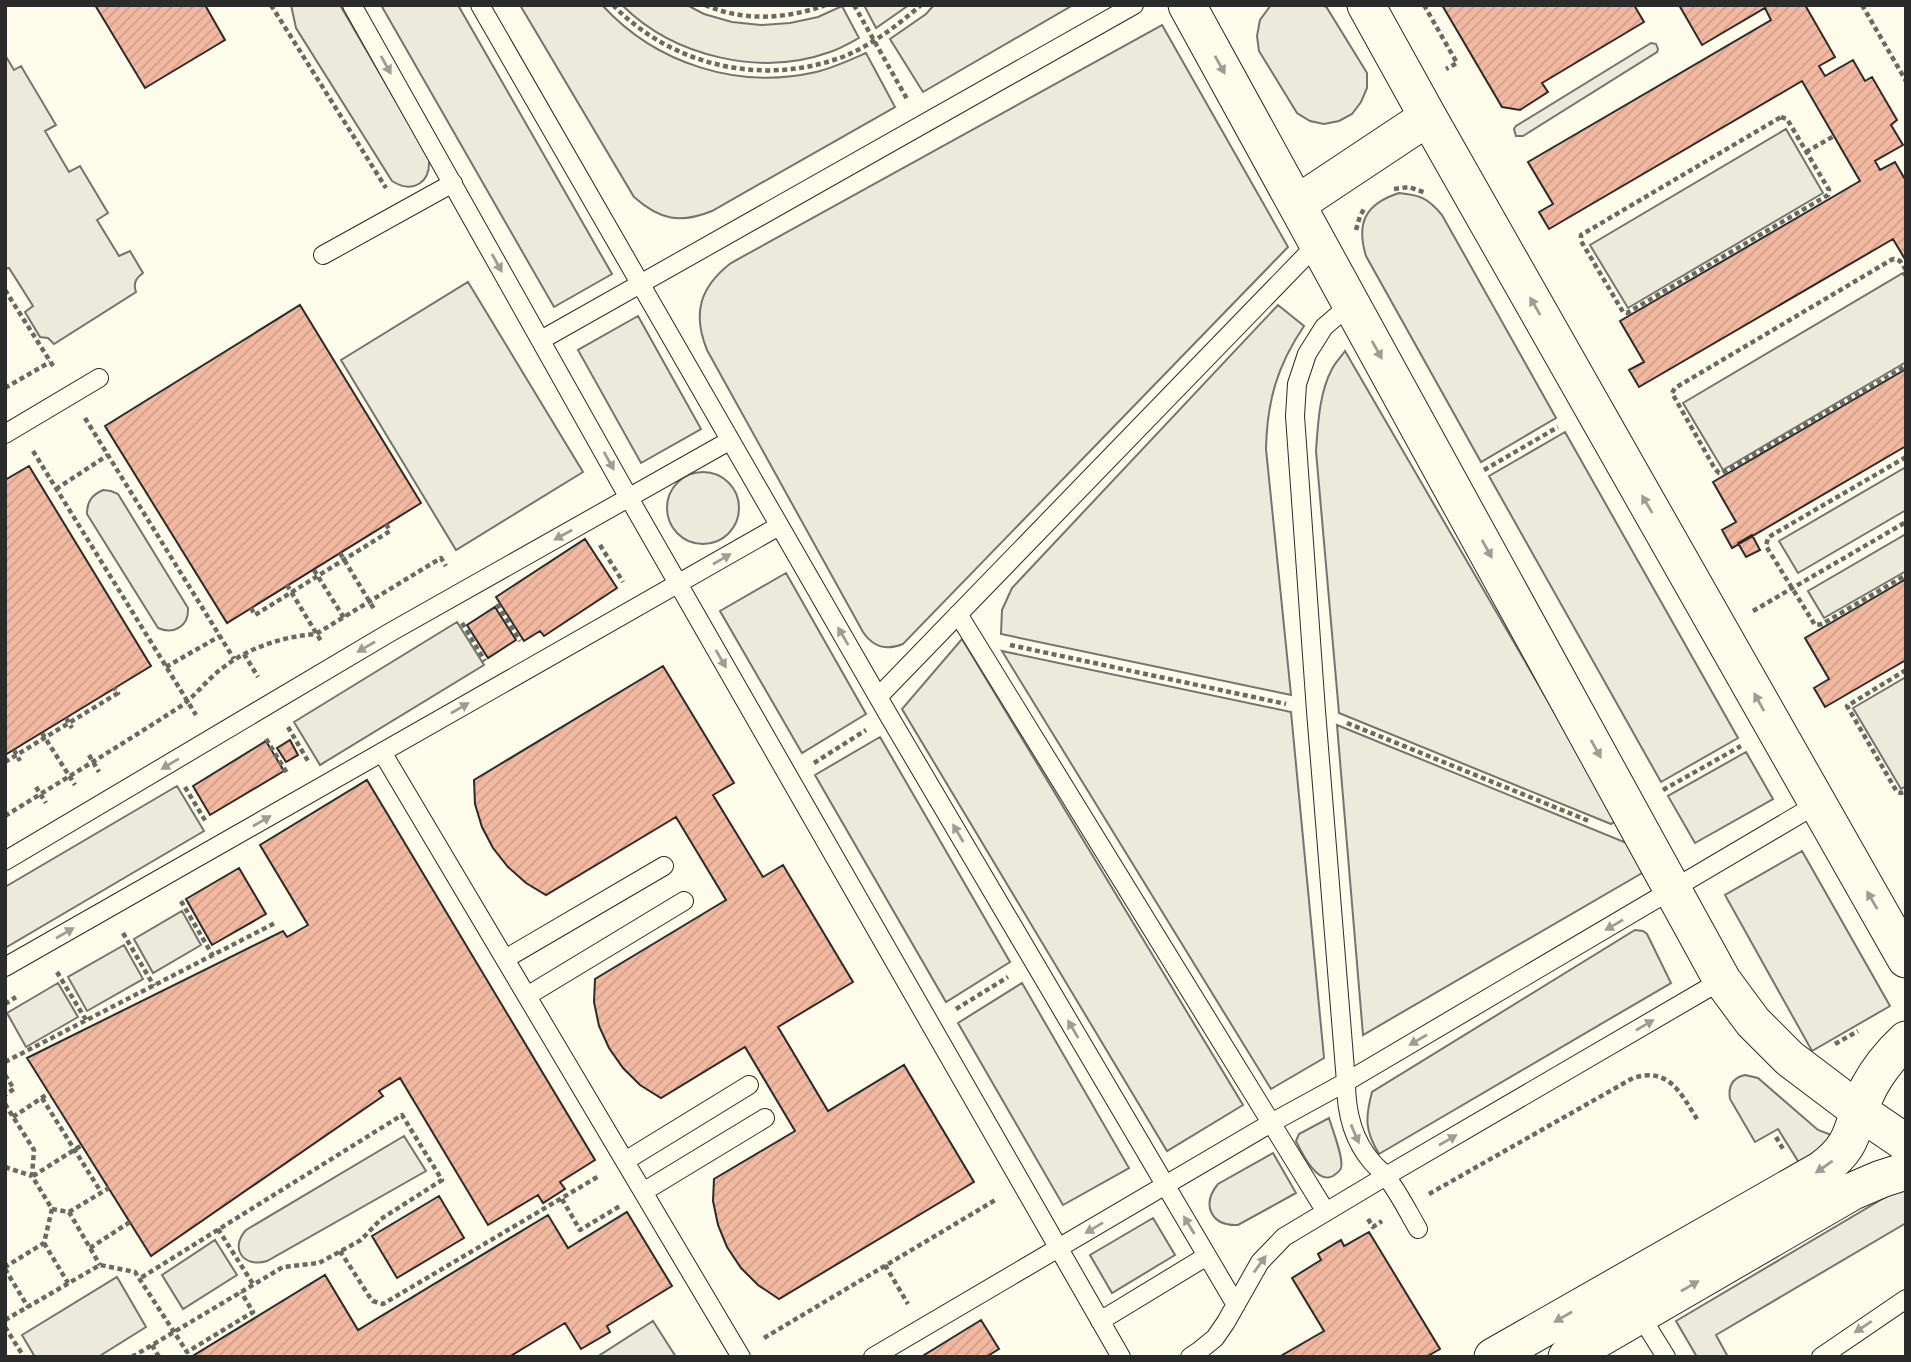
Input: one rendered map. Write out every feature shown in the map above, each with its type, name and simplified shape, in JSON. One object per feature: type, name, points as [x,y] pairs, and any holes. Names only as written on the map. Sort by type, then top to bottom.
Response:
[{"type":"street","points":[[1187,5],[1722,980],[1753,1021],[1788,1058],[1906,1143]]},
{"type":"street","points":[[1366,5],[1906,959]]},
{"type":"street","points":[[1297,204],[1427,117]]},
{"type":"street","points":[[1493,1357],[1832,1162],[1850,1139],[1869,1088],[1882,1066],[1906,1040]]},
{"type":"street","points":[[1567,1357],[1853,1191],[1906,1171]]},
{"type":"street","points":[[1602,1294],[1602,1304],[1611,1322],[1636,1317],[1652,1299],[1645,1281],[1637,1275]]},
{"type":"lane","points":[[352,5],[629,498],[1121,1357]]},
{"type":"lane","points":[[480,5],[729,441],[1236,1305]]},
{"type":"lane","points":[[541,340],[1134,5]]},
{"type":"lane","points":[[323,255],[453,183]]},
{"type":"lane","points":[[878,697],[1319,242]]},
{"type":"lane","points":[[1352,303],[1324,327],[1307,354],[1297,384],[1295,416],[1315,711],[1347,1108],[1354,1134],[1362,1150],[1386,1176],[1418,1229]]},
{"type":"lane","points":[[12,430],[99,379]]},
{"type":"lane","points":[[5,861],[448,600],[729,441]]},
{"type":"lane","points":[[5,967],[779,526]]},
{"type":"lane","points":[[958,614],[1326,1212]]},
{"type":"lane","points":[[382,752],[740,1354]]},
{"type":"lane","points":[[873,1357],[1817,804]]},
{"type":"lane","points":[[505,959],[664,866]]},
{"type":"lane","points":[[527,996],[684,901]]},
{"type":"lane","points":[[1191,1357],[1214,1338],[1260,1262],[1284,1237],[1722,980]]},
{"type":"lane","points":[[625,1161],[749,1085]]},
{"type":"lane","points":[[643,1192],[765,1118]]},
{"type":"lane","points":[[1100,1321],[1207,1256]]},
{"type":"lane","points":[[1821,1357],[1906,1299]]},
{"type":"lane","points":[[1636,1317],[1666,1357]]},
{"type":"path","points":[[271,5],[402,212]]},
{"type":"path","points":[[613,5],[625,18],[652,38],[682,54],[713,64],[747,70],[780,71],[845,56],[901,23],[920,5]]},
{"type":"path","points":[[705,5],[742,16],[770,18],[798,14],[826,5]]},
{"type":"path","points":[[854,5],[922,125]]},
{"type":"path","points":[[1862,5],[1906,81]]},
{"type":"path","points":[[1781,117],[1787,120],[1806,152],[1829,190],[1828,195],[1626,313],[1623,312],[1581,241],[1583,233],[1781,117]]},
{"type":"path","points":[[1806,152],[1834,136]]},
{"type":"path","points":[[1387,191],[1409,187],[1431,196]]},
{"type":"path","points":[[1356,238],[1360,216],[1368,203]]},
{"type":"path","points":[[1906,271],[1900,261],[1891,260],[1675,388],[1672,393],[1715,470],[1722,473],[1906,366]]},
{"type":"path","points":[[5,290],[234,659]]},
{"type":"path","points":[[5,388],[50,362]]},
{"type":"path","points":[[1453,488],[1592,407]]},
{"type":"path","points":[[12,430],[56,489],[211,739]]},
{"type":"path","points":[[56,489],[108,455]]},
{"type":"path","points":[[1906,457],[1768,538],[1766,546],[1812,623],[1818,625],[1906,575]]},
{"type":"path","points":[[1719,631],[1906,522]]},
{"type":"path","points":[[251,608],[255,615],[318,576],[390,531],[386,524]]},
{"type":"path","points":[[340,553],[363,591]]},
{"type":"path","points":[[314,570],[336,605]]},
{"type":"path","points":[[482,581],[535,666]]},
{"type":"path","points":[[287,585],[311,623]]},
{"type":"path","points":[[448,600],[500,685]]},
{"type":"path","points":[[166,667],[220,636]]},
{"type":"path","points":[[1906,670],[1847,706],[1898,793],[1906,790]]},
{"type":"path","points":[[5,762],[43,735],[118,693],[114,688]]},
{"type":"path","points":[[252,714],[303,797]]},
{"type":"path","points":[[789,778],[889,716]]},
{"type":"path","points":[[66,718],[72,728]]},
{"type":"path","points":[[148,726],[220,845]]},
{"type":"path","points":[[1629,810],[1773,727]]},
{"type":"path","points":[[43,735],[61,763]]},
{"type":"path","points":[[14,750],[20,761]]},
{"type":"path","points":[[179,897],[213,956]]},
{"type":"path","points":[[5,1062],[275,923]]},
{"type":"path","points":[[122,932],[154,986]]},
{"type":"path","points":[[932,1025],[1033,961]]},
{"type":"path","points":[[57,972],[86,1020]]},
{"type":"path","points":[[1810,1074],[1810,1058],[1864,1027]]},
{"type":"path","points":[[5,1075],[14,1089],[5,1094]]},
{"type":"path","points":[[1365,1214],[1373,1227],[1633,1078],[1651,1075],[1669,1081],[1697,1119]]},
{"type":"path","points":[[13,1117],[49,1093]]},
{"type":"path","points":[[43,1098],[101,1192]]},
{"type":"path","points":[[5,1104],[34,1150],[32,1176],[52,1209],[44,1243],[5,1268],[28,1307]]},
{"type":"path","points":[[132,1357],[283,1267],[319,1264],[360,1240],[381,1219],[442,1180],[402,1115],[139,1279]]},
{"type":"path","points":[[32,1176],[82,1145]]},
{"type":"path","points":[[340,1251],[373,1301],[383,1304],[625,1161]]},
{"type":"path","points":[[5,1167],[32,1176]]},
{"type":"path","points":[[740,1354],[1023,1184]]},
{"type":"path","points":[[52,1209],[69,1212],[109,1188]]},
{"type":"path","points":[[562,1199],[580,1230],[643,1192]]},
{"type":"path","points":[[69,1212],[100,1265]]},
{"type":"path","points":[[90,1248],[130,1222]]},
{"type":"path","points":[[218,1229],[253,1284]]},
{"type":"path","points":[[44,1243],[68,1283]]},
{"type":"path","points":[[5,1320],[100,1265],[135,1272],[187,1352],[253,1312],[241,1292]]},
{"type":"path","points":[[885,1265],[922,1327]]},
{"type":"path","points":[[5,1326],[8,1336],[24,1357]]},
{"type":"path","points":[[152,1345],[159,1357]]},
{"type":"shaded area","points":[[291,5],[340,5],[429,158],[427,174],[419,184],[407,186],[392,181],[296,28]]},
{"type":"shaded area","points":[[381,5],[458,5],[612,274],[554,307]]},
{"type":"shaded area","points":[[520,5],[602,5],[647,43],[673,57],[728,74],[787,77],[816,72],[866,53],[895,107],[712,211],[690,218],[671,218],[653,211],[634,197]]},
{"type":"shaded area","points":[[622,5],[687,5],[704,14],[732,22],[761,25],[818,17],[842,6],[859,38],[834,51],[803,59],[776,63],[748,62],[692,49],[667,38]]},
{"type":"shaded area","points":[[864,5],[909,5],[876,28]]},
{"type":"shaded area","points":[[934,5],[1073,5],[923,92],[890,39],[926,14]]},
{"type":"shaded area","points":[[1271,5],[1323,5],[1327,8],[1367,73],[1367,88],[1352,114],[1339,121],[1324,124],[1310,121],[1297,113],[1259,51],[1257,36],[1260,20]]},
{"type":"shaded area","points":[[1162,25],[1288,247],[903,644],[880,646],[863,632],[707,350],[700,324],[706,291],[720,272],[731,263]]},
{"type":"shaded area","points":[[1651,43],[1656,44],[1657,52],[1523,136],[1516,136],[1516,126]]},
{"type":"shaded area","points":[[5,55],[14,70],[21,66],[56,125],[45,131],[69,172],[80,166],[108,213],[97,220],[119,256],[130,251],[143,273],[136,281],[136,292],[54,344],[48,338],[40,337],[25,312],[33,306],[9,268],[5,269]]},
{"type":"shaded area","points":[[1786,129],[1823,193],[1628,308],[1590,245]]},
{"type":"shaded area","points":[[1399,193],[1423,198],[1442,215],[1556,418],[1481,462],[1366,256],[1362,234],[1366,216],[1378,203]]},
{"type":"shaded area","points":[[1903,273],[1906,279],[1906,362],[1723,470],[1683,403]]},
{"type":"shaded area","points":[[468,282],[583,472],[456,550],[341,360]]},
{"type":"shaded area","points":[[1278,305],[1304,326],[1287,355],[1275,384],[1266,449],[1291,695],[1001,634],[1002,610],[1012,588]]},
{"type":"shaded area","points":[[638,316],[701,429],[641,463],[578,350]]},
{"type":"shaded area","points":[[1345,351],[1617,820],[1611,824],[1339,713],[1316,451],[1324,388],[1332,369]]},
{"type":"shaded area","points":[[1565,432],[1738,738],[1661,782],[1489,476]]},
{"type":"shaded area","points":[[1906,467],[1906,510],[1798,573],[1779,541]]},
{"type":"shaded area","points":[[703,472],[723,478],[733,488],[739,508],[733,528],[723,538],[703,544],[683,538],[673,528],[667,508],[673,488],[683,478]]},
{"type":"shaded area","points":[[103,490],[118,494],[188,608],[186,620],[179,627],[170,630],[158,628],[87,514],[91,499]]},
{"type":"shaded area","points":[[1906,534],[1906,571],[1824,618],[1808,591]]},
{"type":"shaded area","points":[[786,573],[866,714],[802,753],[720,611]]},
{"type":"shaded area","points":[[457,622],[484,665],[320,765],[294,722]]},
{"type":"shaded area","points":[[962,639],[1243,1105],[1167,1151],[902,709]]},
{"type":"shaded area","points":[[1002,651],[1291,712],[1324,1058],[1271,1089]]},
{"type":"shaded area","points":[[1906,677],[1906,786],[1901,789],[1853,708]]},
{"type":"shaded area","points":[[1337,725],[1634,846],[1649,869],[1363,1035]]},
{"type":"shaded area","points":[[880,737],[1010,962],[946,1002],[815,775]]},
{"type":"shaded area","points":[[1746,752],[1773,799],[1695,843],[1668,796]]},
{"type":"shaded area","points":[[177,786],[204,831],[5,948],[5,887]]},
{"type":"shaded area","points":[[1802,851],[1890,1006],[1812,1051],[1725,895]]},
{"type":"shaded area","points":[[182,911],[201,945],[153,973],[134,939]]},
{"type":"shaded area","points":[[1635,930],[1647,934],[1671,983],[1379,1154],[1368,1124],[1372,1092]]},
{"type":"shaded area","points":[[124,945],[143,979],[87,1011],[68,977]]},
{"type":"shaded area","points":[[58,983],[78,1017],[26,1047],[7,1013]]},
{"type":"shaded area","points":[[1022,983],[1129,1168],[1063,1205],[958,1023]]},
{"type":"shaded area","points":[[1745,1075],[1758,1078],[1818,1130],[1834,1136],[1803,1169],[1778,1129],[1755,1142],[1730,1099],[1732,1084]]},
{"type":"shaded area","points":[[1329,1118],[1341,1168],[1327,1178],[1316,1172],[1296,1141],[1299,1134]]},
{"type":"shaded area","points":[[404,1136],[426,1171],[267,1261],[252,1262],[242,1255],[239,1244],[246,1230]]},
{"type":"shaded area","points":[[1273,1153],[1296,1193],[1238,1225],[1215,1218],[1210,1199],[1218,1184]]},
{"type":"shaded area","points":[[1906,1185],[1906,1223],[1716,1335],[1728,1357],[1697,1357],[1676,1321]]},
{"type":"shaded area","points":[[1153,1218],[1175,1255],[1112,1293],[1090,1255]]},
{"type":"shaded area","points":[[215,1240],[237,1275],[183,1309],[162,1275]]},
{"type":"shaded area","points":[[117,1277],[146,1327],[98,1357],[35,1357],[22,1335]]},
{"type":"shaded area","points":[[653,1321],[676,1357],[597,1357]]},
{"type":"building","points":[[95,5],[205,5],[225,40],[145,88]]},
{"type":"building","points":[[1442,5],[1634,5],[1644,22],[1542,83],[1548,92],[1520,110],[1502,107]]},
{"type":"building","points":[[1679,5],[1805,5],[1835,57],[1819,66],[1825,76],[1853,60],[1865,81],[1872,77],[1897,120],[1891,125],[1903,145],[1875,161],[1880,170],[1895,162],[1906,181],[1906,261],[1893,239],[1639,387],[1629,370],[1644,362],[1620,321],[1860,181],[1802,81],[1549,229],[1539,212],[1553,204],[1528,162],[1771,20],[1765,8],[1702,45]]},
{"type":"building","points":[[300,305],[421,503],[227,623],[105,426]]},
{"type":"building","points":[[1906,369],[1906,446],[1732,548],[1722,530],[1736,522],[1713,482]]},
{"type":"building","points":[[29,466],[151,666],[5,755],[5,480]]},
{"type":"building","points":[[1752,535],[1760,550],[1746,557],[1738,543]]},
{"type":"building","points":[[585,539],[617,588],[544,636],[540,631],[524,641],[496,597]]},
{"type":"building","points":[[1906,579],[1906,660],[1825,707],[1814,688],[1829,679],[1805,638]]},
{"type":"building","points":[[495,607],[516,640],[488,658],[467,625]]},
{"type":"building","points":[[663,666],[734,783],[713,795],[763,877],[783,865],[853,982],[778,1027],[828,1111],[904,1065],[974,1182],[779,1299],[758,1285],[741,1268],[727,1247],[718,1225],[713,1201],[714,1179],[795,1131],[745,1047],[661,1098],[640,1085],[623,1068],[609,1048],[599,1026],[594,1002],[595,979],[726,900],[676,817],[546,895],[526,883],[508,867],[493,848],[482,827],[475,804],[474,780]]},
{"type":"building","points":[[290,740],[298,755],[286,762],[277,748]]},
{"type":"building","points":[[266,741],[284,771],[210,815],[193,786]]},
{"type":"building","points":[[367,780],[595,1160],[560,1182],[565,1189],[543,1203],[538,1195],[488,1225],[400,1078],[379,1091],[383,1096],[151,1256],[27,1058],[283,931],[287,937],[308,925],[260,845]]},
{"type":"building","points":[[239,868],[266,914],[212,945],[186,899]]},
{"type":"building","points":[[439,1196],[464,1238],[397,1278],[372,1236]]},
{"type":"building","points":[[627,1212],[672,1286],[607,1326],[610,1332],[581,1349],[565,1323],[509,1357],[191,1357],[325,1275],[358,1330],[548,1215],[568,1248]]},
{"type":"building","points":[[1369,1232],[1440,1349],[1426,1357],[1279,1357],[1324,1331],[1292,1278],[1321,1260],[1318,1254],[1341,1240],[1344,1246]]},
{"type":"building","points":[[981,1320],[999,1349],[986,1357],[921,1357]]}]
